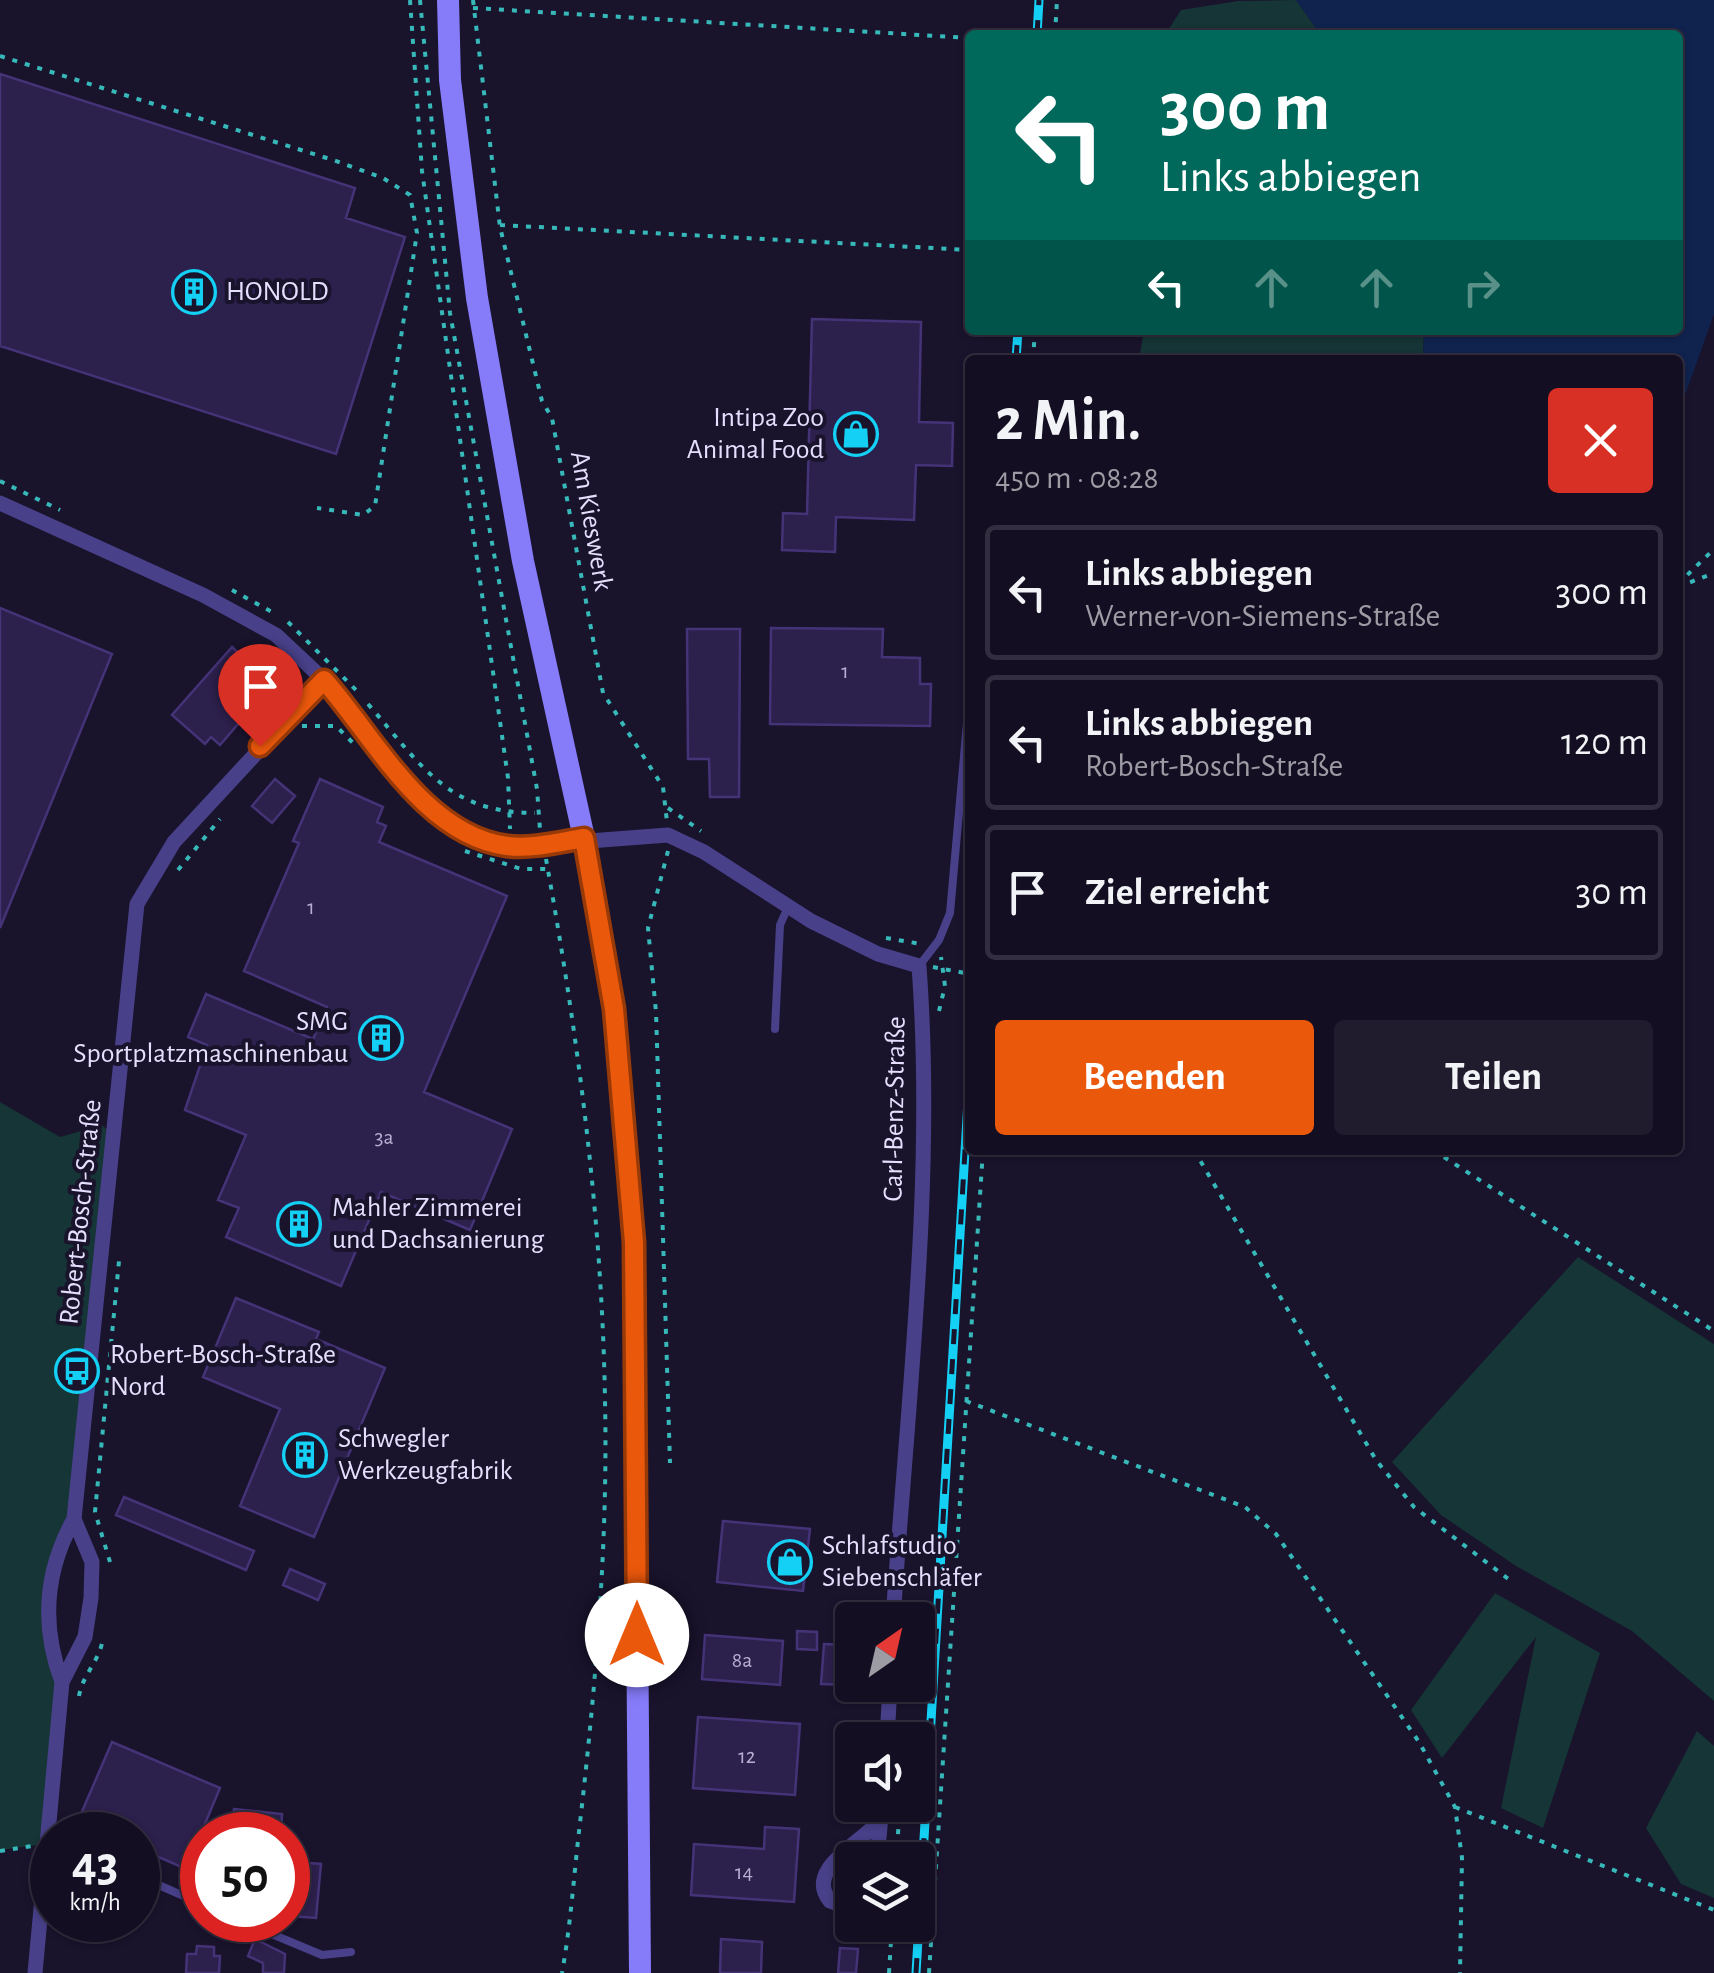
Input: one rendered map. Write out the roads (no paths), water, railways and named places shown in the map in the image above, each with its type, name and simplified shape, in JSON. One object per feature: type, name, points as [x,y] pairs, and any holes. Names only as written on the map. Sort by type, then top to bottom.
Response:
[{"type":"main road","points":[[448,0],[450,80],[477,298],[522,561],[584,838],[614,1009],[634,1242],[640,1973]]},
{"type":"street","points":[[0,503],[246,616],[276,635],[324,680],[433,810],[464,833],[510,846],[668,835],[704,852],[788,907],[878,954],[919,966]]},
{"type":"street","name":"Robert-Bosch-Straße","points":[[51,1812],[62,1682],[47,1632],[49,1593],[55,1560],[74,1519],[137,904],[174,842],[324,680]]},
{"type":"street","name":"Carl-Benz-Straße","points":[[894,1602],[918,1226],[922,1077],[919,966]]},
{"type":"street","name":"Robert-Bosch-Straße","points":[[62,1682],[86,1636],[90,1598],[92,1562],[74,1519]]},
{"type":"street","points":[[861,1842],[875,1822]]},
{"type":"street","points":[[835,1860],[823,1876],[822,1886],[835,1903]]},
{"type":"street","name":"Robert-Bosch-Straße","points":[[35,1973],[38,1942]]},
{"type":"lane","points":[[919,966],[933,950],[950,913],[965,745]]},
{"type":"lane","points":[[774,1030],[780,925],[788,907]]},
{"type":"lane","points":[[289,1942],[322,1956],[351,1952]]},
{"type":"water","points":[[1296,0],[1714,0],[1714,314],[1683,401],[1683,355],[1423,355],[1424,335],[1683,335],[1683,30],[1317,30]]},
{"type":"railway","points":[[1037,30],[1039,0]]},
{"type":"railway","points":[[1016,355],[1018,335]]},
{"type":"railway","points":[[916,1973],[965,1151]]},
{"type":"place","name":"HONOLD","points":[[194,292]]},
{"type":"place","name":"Intipa Zoo Animal Food","points":[[856,434]]},
{"type":"place","name":"SMG Sportplatzmaschinenbau","points":[[381,1038]]},
{"type":"place","name":"Mahler Zimmerei und Dachsanierung","points":[[299,1224]]},
{"type":"place","name":"Robert-Bosch-Straße Nord","points":[[77,1371]]},
{"type":"place","name":"Schwegler Werkzeugfabrik","points":[[305,1455]]},
{"type":"place","name":"Schlafstudio Siebenschläfer","points":[[790,1562]]}]
